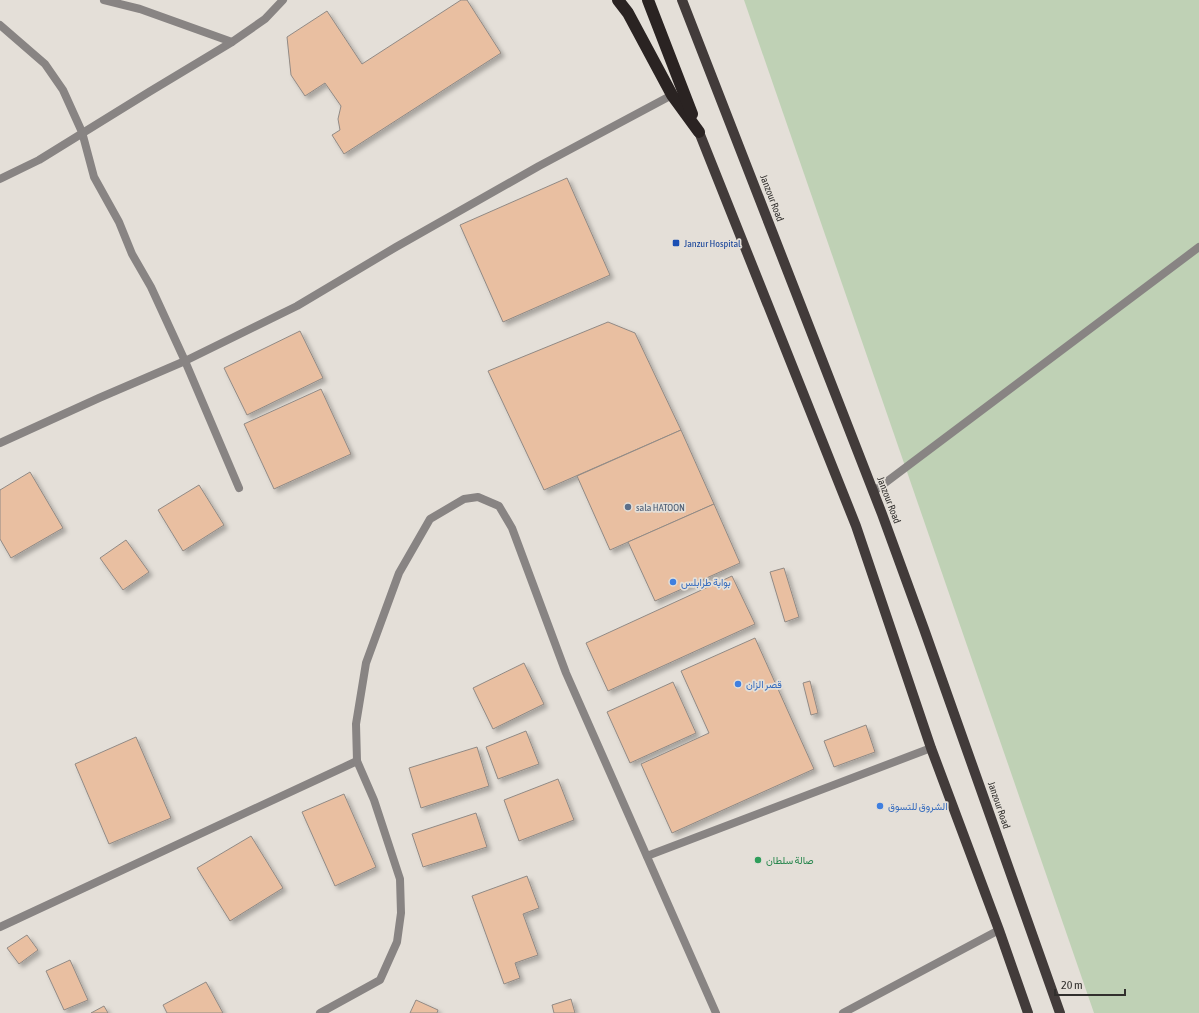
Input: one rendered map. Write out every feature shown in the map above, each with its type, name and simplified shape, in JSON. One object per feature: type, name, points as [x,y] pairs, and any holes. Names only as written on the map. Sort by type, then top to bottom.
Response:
[{"type":"highway","points":[[618,0],[628,13],[672,95],[699,132]]},
{"type":"highway","points":[[648,0],[699,132]]},
{"type":"main road","name":"Janzour Road","points":[[682,0],[873,492],[924,629],[1060,1013]]},
{"type":"main road","points":[[699,132],[856,526],[931,748],[999,930],[1028,1013]]},
{"type":"street","points":[[104,0],[140,9],[232,42]]},
{"type":"street","points":[[0,179],[39,160],[82,132],[232,42],[266,19],[283,0]]},
{"type":"street","points":[[0,25],[45,64],[62,90],[82,132],[94,177],[119,222],[132,254],[151,288],[185,361],[239,488]]},
{"type":"street","points":[[0,443],[98,398],[185,361],[297,306],[396,247],[539,166],[672,95]]},
{"type":"street","points":[[873,492],[1199,247]]},
{"type":"street","points":[[320,1013],[380,980],[397,942],[401,913],[400,879],[374,800],[357,761],[356,724],[366,663],[399,573],[430,519],[464,499],[478,497],[499,506],[512,528],[566,673],[716,1013]]},
{"type":"street","points":[[647,856],[931,748]]},
{"type":"street","points":[[0,927],[357,761]]},
{"type":"street","points":[[843,1013],[999,930]]},
{"type":"green space","points":[[744,0],[1199,0],[1199,1013],[1094,1013]]},
{"type":"building","points":[[461,0],[467,0],[501,53],[344,154],[332,135],[340,130],[338,119],[341,106],[325,83],[305,96],[291,75],[287,37],[327,11],[362,64]]},
{"type":"building","points":[[567,178],[610,275],[503,322],[460,225]]},
{"type":"building","points":[[608,322],[635,333],[681,430],[544,490],[488,371]]},
{"type":"building","points":[[300,331],[323,378],[247,415],[224,368]]},
{"type":"building","points":[[321,389],[351,454],[274,489],[244,424]]},
{"type":"building","points":[[681,430],[714,504],[610,550],[577,476]]},
{"type":"building","points":[[30,472],[63,528],[11,558],[0,539],[0,490]]},
{"type":"building","points":[[199,485],[224,525],[183,551],[158,510]]},
{"type":"building","points":[[714,504],[740,563],[655,601],[628,542]]},
{"type":"building","points":[[126,540],[149,572],[123,590],[100,558]]},
{"type":"building","points":[[784,568],[799,617],[785,622],[770,572]]},
{"type":"building","points":[[732,576],[755,624],[608,691],[586,643]]},
{"type":"building","points":[[755,638],[814,769],[672,833],[641,764],[709,733],[681,671]]},
{"type":"building","points":[[524,663],[544,704],[493,729],[473,688]]},
{"type":"building","points":[[810,681],[818,713],[811,715],[803,683]]},
{"type":"building","points":[[673,682],[696,733],[630,763],[607,712]]},
{"type":"building","points":[[866,725],[875,752],[834,767],[824,741]]},
{"type":"building","points":[[526,731],[539,764],[498,779],[486,747]]},
{"type":"building","points":[[136,737],[171,818],[109,844],[75,764]]},
{"type":"building","points":[[477,747],[489,786],[421,808],[409,768]]},
{"type":"building","points":[[558,779],[574,820],[519,841],[504,800]]},
{"type":"building","points":[[344,794],[376,867],[335,886],[302,812]]},
{"type":"building","points":[[476,813],[487,847],[423,867],[412,834]]},
{"type":"building","points":[[251,836],[283,888],[230,921],[197,868]]},
{"type":"building","points":[[527,876],[539,908],[523,914],[538,955],[515,963],[520,978],[504,984],[472,896]]},
{"type":"building","points":[[27,935],[38,950],[19,964],[7,948]]},
{"type":"building","points":[[70,960],[88,1000],[64,1010],[46,971]]},
{"type":"building","points":[[206,982],[223,1013],[167,1013],[163,1005]]},
{"type":"building","points":[[571,999],[575,1013],[554,1013],[552,1005]]},
{"type":"building","points":[[416,1000],[438,1010],[437,1013],[410,1013]]},
{"type":"building","points":[[104,1006],[108,1013],[91,1013]]},
{"type":"place","name":"Janzur Hospital","points":[[676,243]]},
{"type":"place","name":"sala HATOON","points":[[628,507]]},
{"type":"place","name":"بوابة طرابلس","points":[[673,582]]},
{"type":"place","name":"قصر الزان","points":[[738,684]]},
{"type":"place","name":"الشروق للتسوق","points":[[880,806]]},
{"type":"place","name":"صالة سلطان","points":[[758,860]]}]
